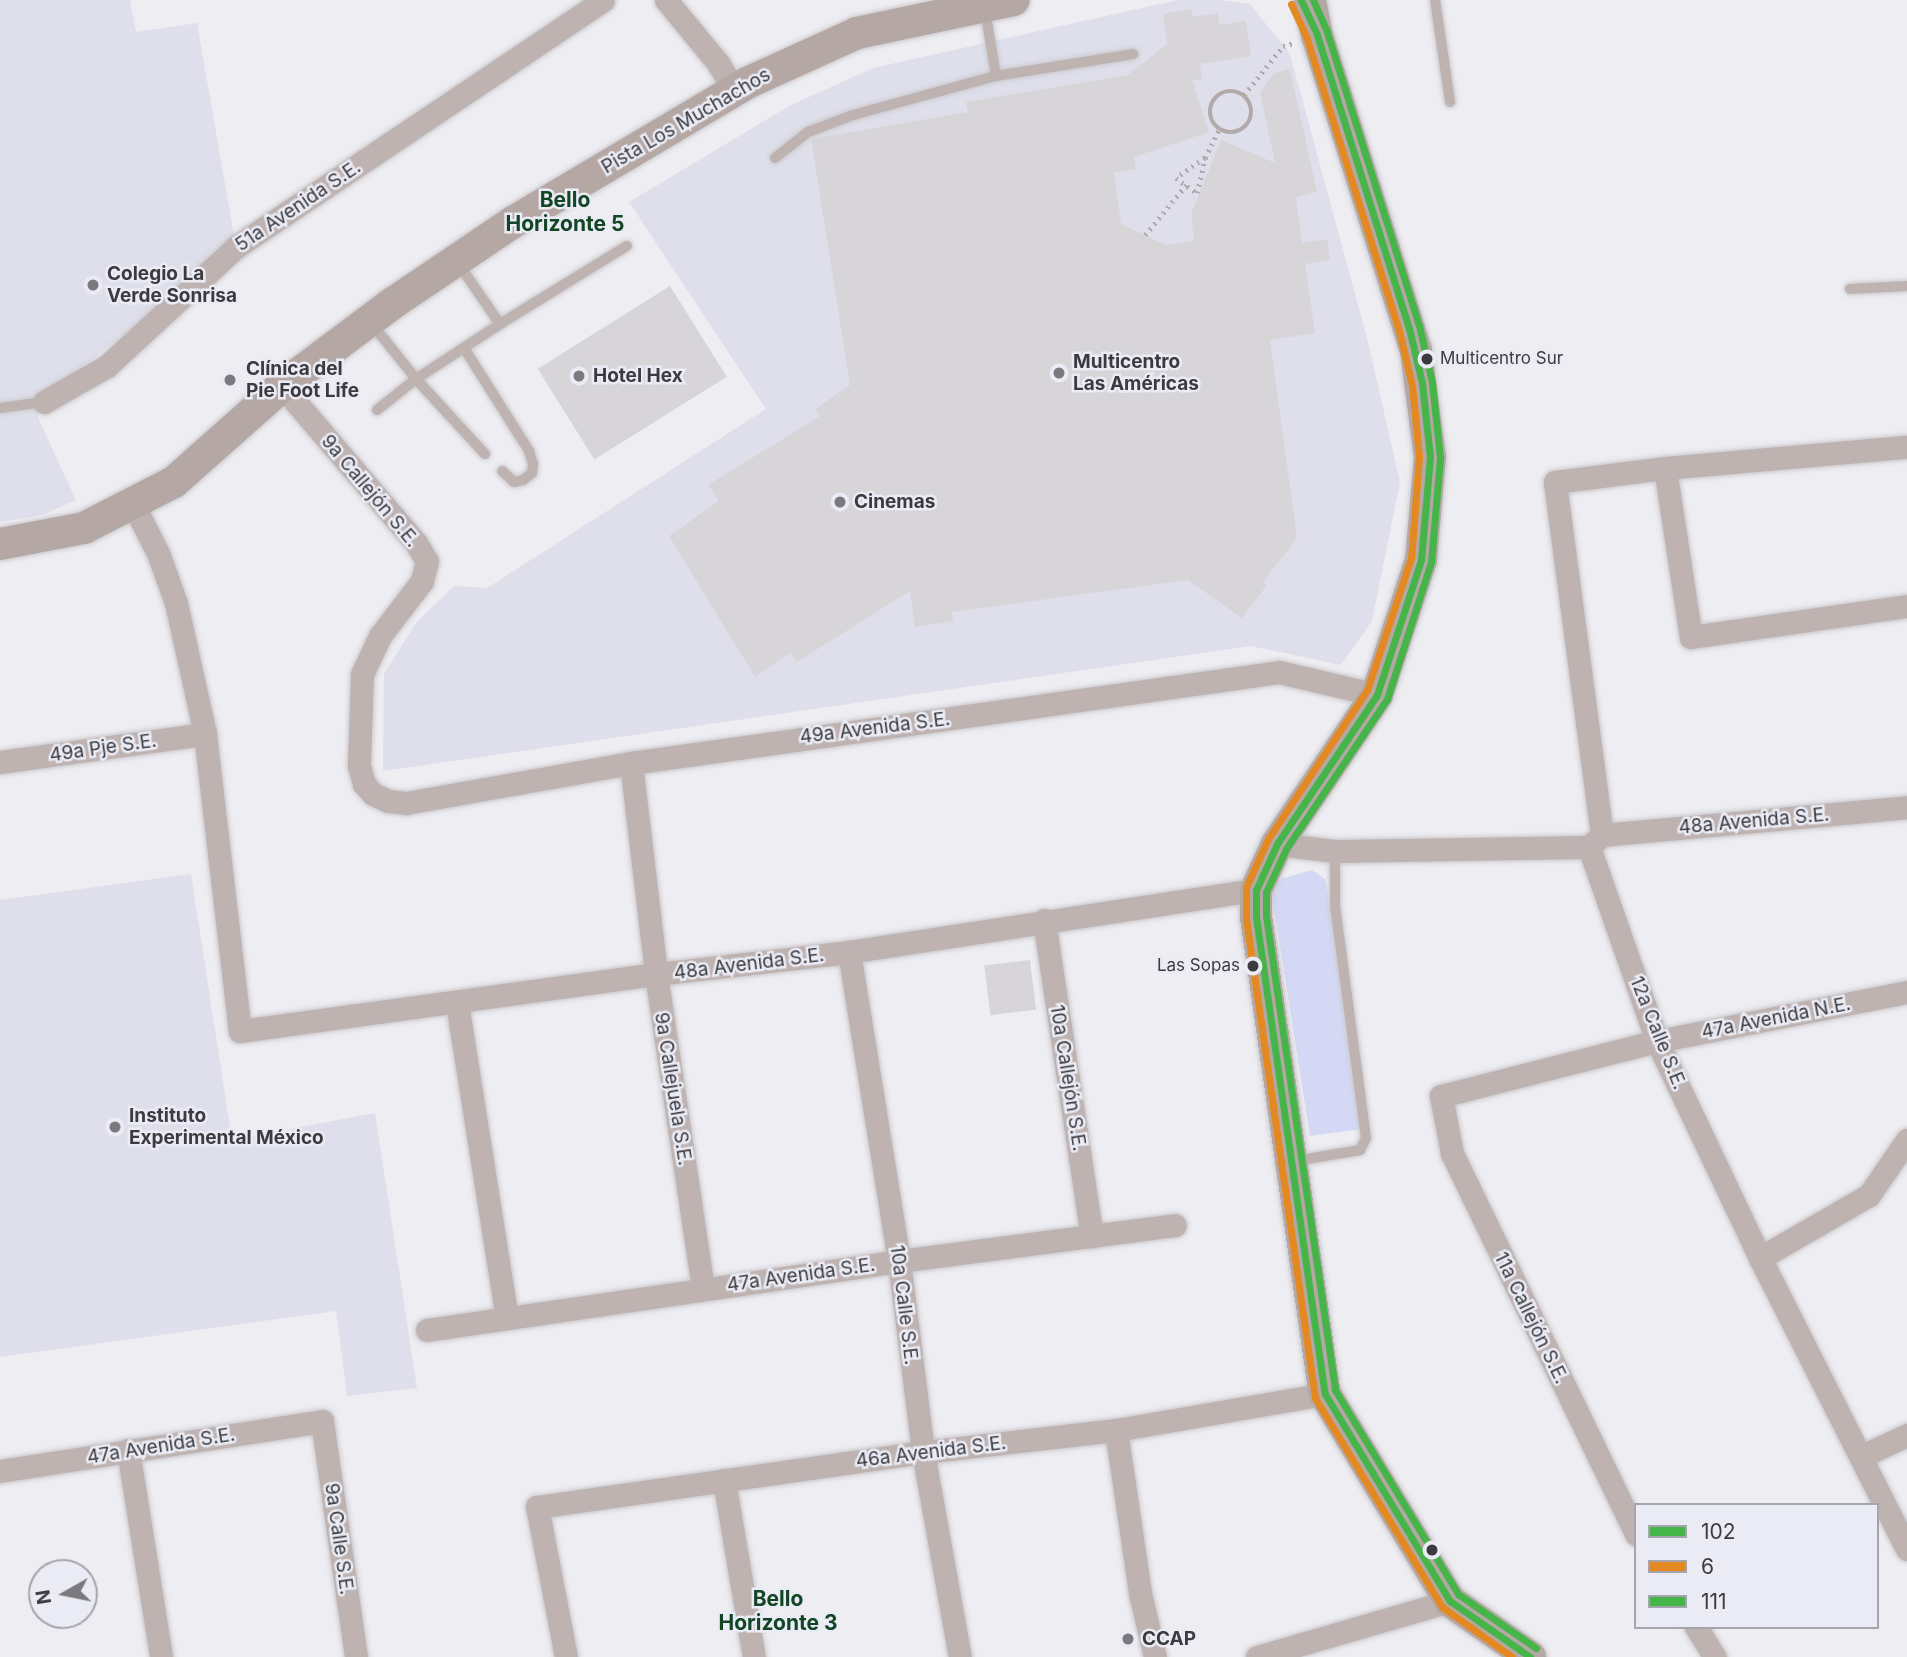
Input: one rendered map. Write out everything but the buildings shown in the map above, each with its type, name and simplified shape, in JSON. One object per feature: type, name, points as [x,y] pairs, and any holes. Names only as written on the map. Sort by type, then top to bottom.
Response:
[{"type":"street","name":"51a Avenida S.E.","points":[[44,402],[107,366],[236,247],[603,0]]},
{"type":"street","points":[[666,0],[718,63],[735,91]]},
{"type":"street","points":[[1286,0],[1317,35]]},
{"type":"street","points":[[1301,0],[1317,35]]},
{"type":"street","points":[[1310,0],[1317,35],[1416,351],[1430,457],[1421,560],[1377,695],[1277,844],[1256,890],[1256,917],[1325,1394],[1450,1601],[1530,1657]]},
{"type":"street","name":"Pista Los Muchachos","points":[[0,544],[84,528],[174,482],[282,386],[456,261],[513,222],[735,91],[857,33],[999,4]]},
{"type":"street","name":"9a Callejón S.E.","points":[[282,386],[415,543],[426,561],[422,581],[380,636],[362,674],[359,766],[364,784],[373,794]]},
{"type":"street","points":[[1907,447],[1665,468],[1691,637],[1907,606]]},
{"type":"street","name":"12a Calle S.E.","points":[[1665,468],[1555,482],[1595,841],[1657,1041],[1760,1258],[1907,1549]]},
{"type":"street","points":[[133,505],[158,553],[176,603],[205,734]]},
{"type":"street","name":"49a Avenida S.E.","points":[[373,794],[388,801],[406,803],[631,762],[1279,672],[1377,695]]},
{"type":"street","name":"48a Avenida S.E.","points":[[205,734],[240,1031],[656,974],[849,952],[1044,920],[1256,890]]},
{"type":"street","name":"49a Pje S.E.","points":[[0,762],[205,734]]},
{"type":"street","name":"9a Callejuela S.E.","points":[[631,762],[656,974],[704,1289]]},
{"type":"street","name":"48a Avenida S.E.","points":[[1277,844],[1335,851],[1595,841],[1907,807]]},
{"type":"street","name":"10a Callejón S.E.","points":[[1044,920],[1093,1236]]},
{"type":"street","name":"10a Calle S.E.","points":[[849,952],[899,1261],[923,1452],[960,1657]]},
{"type":"street","name":"47a Avenida N.E.","points":[[1441,1096],[1657,1041],[1907,992]]},
{"type":"street","points":[[457,1003],[507,1318]]},
{"type":"street","name":"11a Callejón S.E.","points":[[1441,1096],[1452,1153],[1634,1530]]},
{"type":"street","points":[[1760,1258],[1869,1195],[1907,1140]]},
{"type":"street","name":"47a Avenida S.E.","points":[[427,1330],[899,1261],[1175,1225]]},
{"type":"street","name":"46a Avenida S.E.","points":[[566,1657],[537,1507],[923,1452],[1116,1430],[1325,1394]]},
{"type":"street","name":"47a Avenida S.E.","points":[[0,1471],[322,1421]]},
{"type":"street","name":"9a Calle S.E.","points":[[322,1421],[356,1657]]},
{"type":"street","points":[[1116,1430],[1140,1593],[1155,1657]]},
{"type":"street","points":[[1862,1456],[1907,1435]]},
{"type":"street","points":[[128,1450],[161,1657]]},
{"type":"street","points":[[724,1480],[754,1657]]},
{"type":"street","points":[[1257,1657],[1450,1601]]},
{"type":"street","points":[[1697,1629],[1715,1657]]},
{"type":"lane","points":[[1435,0],[1450,102]]},
{"type":"lane","points":[[996,76],[999,4]]},
{"type":"lane","points":[[775,158],[808,132],[823,126],[996,76],[1133,54]]},
{"type":"lane","points":[[376,410],[416,379],[500,324],[627,246]]},
{"type":"lane","points":[[456,261],[500,324]]},
{"type":"lane","points":[[1850,289],[1907,286]]},
{"type":"lane","points":[[370,322],[416,379],[485,454]]},
{"type":"lane","points":[[464,348],[530,452],[532,472],[523,480],[514,482],[502,471]]},
{"type":"lane","name":"51a Avenida S.E.","points":[[0,408],[44,402]]},
{"type":"lane","points":[[1292,1162],[1360,1150],[1366,1138],[1335,907],[1335,851]]},
{"type":"path","points":[[1244,95],[1283,46],[1317,35]]},
{"type":"path","points":[[1230,91],[1244,95],[1249,100],[1252,114],[1246,127],[1233,132],[1219,129],[1211,117],[1212,103],[1217,97],[1230,91]]},
{"type":"path","points":[[1205,158],[1176,178],[1197,193],[1205,158],[1219,129]]},
{"type":"path","points":[[1145,235],[1186,185]]},
{"type":"shaded area","name":"Colegio La Verde Sonrisa","points":[[0,0],[130,0],[136,32],[197,23],[236,247],[36,403],[39,420],[76,500],[43,515],[0,522]]},
{"type":"shaded area","name":"Multicentro Las Américas","points":[[1178,0],[1220,0],[1250,4],[1290,54],[1367,338],[1400,482],[1372,621],[1341,665],[1251,646],[383,771],[384,674],[416,623],[454,586],[487,588],[766,409],[629,202],[789,106],[873,68]]},
{"type":"shaded area","points":[[1312,870],[1325,879],[1366,1110],[1361,1129],[1310,1136],[1270,882]]},
{"type":"shaded area","name":"Instituto Experimental México","points":[[191,874],[232,1140],[375,1113],[417,1388],[347,1396],[336,1311],[0,1357],[0,900]]},
{"type":"transit line","name":"102","points":[[1301,0],[1317,35],[1409,328],[1422,383],[1430,457],[1421,560],[1377,695],[1277,844],[1256,890],[1256,917],[1325,1394],[1450,1601],[1530,1657]]},
{"type":"transit line","name":"111","points":[[1313,0],[1327,32],[1419,325],[1432,382],[1440,458],[1431,562],[1387,699],[1286,849],[1266,892],[1266,916],[1335,1390],[1458,1594],[1536,1648]]},
{"type":"transit line","name":"6","points":[[1291,4],[1307,39],[1399,331],[1412,385],[1419,457],[1411,558],[1367,690],[1268,839],[1246,887],[1246,919],[1315,1398],[1442,1607],[1512,1657]]},
{"type":"place","name":"Colegio La Verde Sonrisa","points":[[93,285]]},
{"type":"place","name":"Multicentro Sur","points":[[1427,359]]},
{"type":"place","name":"Multicentro Las Américas","points":[[1059,373]]},
{"type":"place","name":"Hotel Hex","points":[[579,376]]},
{"type":"place","name":"Clínica del Pie Foot Life","points":[[230,380]]},
{"type":"place","name":"Cinemas","points":[[840,502]]},
{"type":"place","name":"Las Sopas","points":[[1253,966]]},
{"type":"place","name":"Instituto Experimental México","points":[[115,1127]]},
{"type":"place","name":"CCAP","points":[[1128,1639]]},
{"type":"district","name":"Bello Horizonte 5","points":[[565,212]]},
{"type":"district","name":"Bello Horizonte 3","points":[[778,1611]]}]
